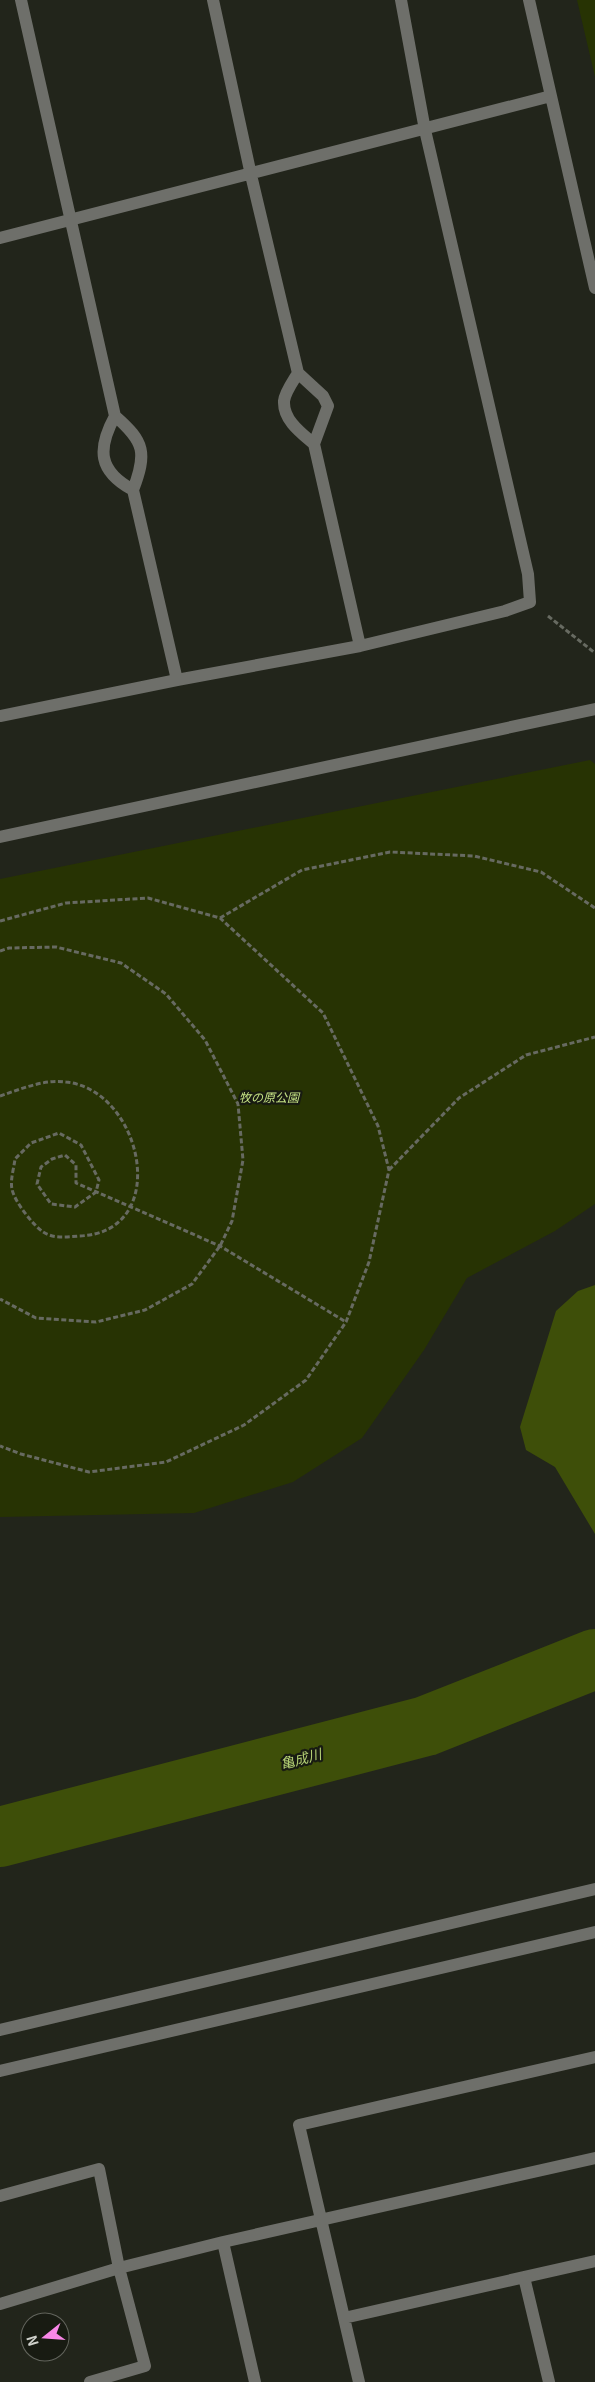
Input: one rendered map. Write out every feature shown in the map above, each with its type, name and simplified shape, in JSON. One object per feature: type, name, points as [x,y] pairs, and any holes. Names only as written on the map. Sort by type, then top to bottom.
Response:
[{"type":"street","points":[[21,0],[69,220],[115,416],[132,431],[142,447],[140,472],[133,490],[177,680]]},
{"type":"street","points":[[213,0],[251,175],[298,373],[323,396],[328,406],[314,444],[360,646]]},
{"type":"street","points":[[0,716],[177,680],[360,646],[505,611],[530,602],[526,565],[425,130],[401,0]]},
{"type":"street","points":[[529,0],[595,288]]},
{"type":"street","points":[[0,238],[251,175],[551,96]]},
{"type":"street","points":[[298,373],[284,399],[286,414],[295,428],[314,444]]},
{"type":"street","points":[[115,416],[107,431],[103,446],[105,461],[109,473],[118,482],[133,490]]},
{"type":"street","points":[[0,837],[595,709]]},
{"type":"street","points":[[0,2030],[595,1889]]},
{"type":"street","points":[[0,2071],[595,1932]]},
{"type":"street","points":[[360,2382],[299,2125],[595,2057]]},
{"type":"street","points":[[0,2304],[119,2268],[223,2242],[595,2158]]},
{"type":"street","points":[[0,2196],[98,2169],[119,2268],[145,2366],[90,2382]]},
{"type":"street","points":[[223,2242],[255,2382]]},
{"type":"street","points":[[344,2318],[595,2261]]},
{"type":"street","points":[[524,2278],[548,2382]]},
{"type":"path","points":[[530,602],[595,653]]},
{"type":"path","points":[[220,918],[302,870],[390,852],[474,856],[542,872],[595,908]]},
{"type":"path","points":[[0,921],[66,903],[148,898],[220,918],[323,1013],[378,1126],[389,1170],[369,1262],[346,1322],[306,1380],[244,1425],[166,1462],[89,1472],[0,1446]]},
{"type":"path","points":[[0,951],[9,948],[56,947],[121,963],[166,994],[205,1040],[238,1104],[243,1160],[232,1221],[220,1246],[192,1284],[145,1310],[96,1322],[36,1318],[0,1298]]},
{"type":"path","points":[[389,1170],[459,1098],[526,1054],[595,1037]]},
{"type":"path","points":[[0,1096],[31,1085],[67,1082],[95,1092],[118,1112],[136,1149],[138,1189],[131,1208],[116,1226],[84,1236],[51,1237],[33,1224],[12,1190],[14,1159],[31,1143],[60,1133],[81,1145],[100,1180],[96,1192],[75,1207],[51,1204],[37,1184],[41,1167],[52,1159],[65,1155],[76,1165],[76,1183],[96,1192],[131,1208],[220,1246],[346,1322]]},
{"type":"green space","points":[[577,0],[595,0],[595,77]]},
{"type":"green space","name":"牧の原公園","points":[[590,760],[595,764],[595,1204],[555,1231],[467,1278],[424,1350],[362,1438],[293,1482],[194,1513],[0,1517],[0,879]]},
{"type":"shaded area","points":[[595,1285],[595,1534],[555,1467],[526,1450],[520,1427],[556,1311],[578,1291]]},
{"type":"waterway","name":"亀成川","points":[[0,1837],[426,1726],[595,1659]]}]
